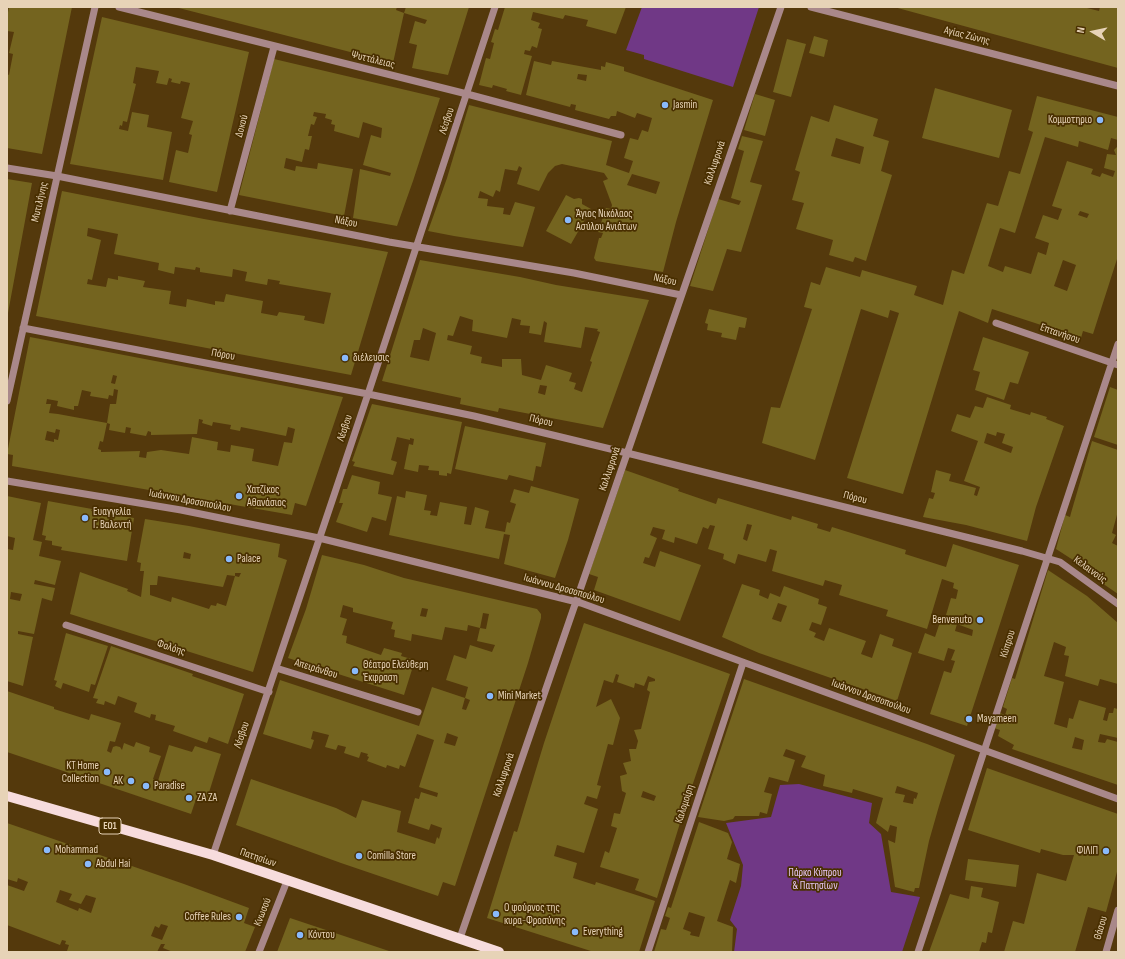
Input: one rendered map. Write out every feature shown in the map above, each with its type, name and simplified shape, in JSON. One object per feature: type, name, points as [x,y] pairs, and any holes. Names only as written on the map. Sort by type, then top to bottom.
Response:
[{"type":"main road","name":"Πατησίων","points":[[7,796],[213,855],[500,952]]},
{"type":"street","name":"Μυτιλήνης","points":[[7,402],[95,7]]},
{"type":"street","name":"Ψυττάλειας","points":[[119,7],[274,47],[467,94],[621,135]]},
{"type":"street","name":"Λέσβου","points":[[213,855],[368,394],[495,7]]},
{"type":"street","name":"Καλλιφρονά","points":[[460,938],[781,7]]},
{"type":"street","name":"Αγίας Ζώνης","points":[[811,7],[1118,86]]},
{"type":"street","name":"Δοκού","points":[[230,211],[274,47]]},
{"type":"street","name":"Νάξου","points":[[7,168],[57,176],[230,211],[416,246],[574,273],[681,295]]},
{"type":"street","name":"Επτανήσου","points":[[996,323],[1115,364]]},
{"type":"street","name":"Πόρου","points":[[23,328],[368,394],[474,416],[1047,558]]},
{"type":"street","name":"Κύπρου","points":[[918,952],[1047,558],[1115,364],[1118,344]]},
{"type":"street","name":"Ιωάννου Δροσοπούλου","points":[[7,481],[181,510],[319,538],[576,602],[1118,799]]},
{"type":"street","name":"Κελαινούς","points":[[1047,558],[1060,562],[1118,604]]},
{"type":"street","name":"Φολόης","points":[[66,625],[268,692]]},
{"type":"street","name":"Καλομοίρη","points":[[648,952],[743,663]]},
{"type":"street","name":"Απειράνθου","points":[[276,668],[418,712]]},
{"type":"street","name":"Κνωσού","points":[[259,952],[287,881]]},
{"type":"street","name":"Θάσου","points":[[1106,952],[1118,910]]},
{"type":"green space","points":[[642,7],[759,7],[733,87],[644,59],[644,55],[626,50]]},
{"type":"green space","name":"Πάρκο Κύπρου & Πατησίων","points":[[799,784],[872,803],[869,823],[881,834],[891,892],[920,897],[902,952],[734,952],[737,929],[730,920],[741,886],[743,865],[726,823],[771,817],[780,785]]},
{"type":"building","points":[[9,7],[72,7],[42,154],[7,148],[7,74],[9,75],[13,54],[9,53],[14,32],[7,31]]},
{"type":"building","points":[[175,7],[397,7],[396,10],[404,13],[393,63]]},
{"type":"building","points":[[406,7],[469,7],[448,75],[412,68],[417,45],[409,43],[415,21],[425,24],[427,20],[404,13]]},
{"type":"building","points":[[505,7],[626,7],[616,34],[586,26],[588,20],[565,15],[563,19],[533,12],[531,20],[540,23],[538,28],[542,29],[537,48],[532,46],[530,51],[525,50],[524,54],[532,56],[521,95],[506,91],[507,89],[493,85],[492,88],[479,85],[486,58],[490,59],[494,43],[491,42],[495,29],[498,30]]},
{"type":"building","points":[[894,7],[1088,7],[1087,8],[1099,11],[1100,7],[1118,7],[1118,68]]},
{"type":"building","points":[[102,17],[249,52],[217,192],[169,182],[176,150],[188,153],[192,135],[189,134],[193,121],[181,118],[190,83],[181,81],[180,84],[171,82],[172,79],[169,78],[167,85],[156,83],[159,71],[136,67],[133,83],[136,84],[127,122],[123,121],[122,126],[120,125],[119,129],[128,131],[132,112],[149,115],[147,127],[172,132],[163,180],[70,164]]},
{"type":"building","points":[[814,36],[828,40],[824,57],[809,53]]},
{"type":"building","points":[[787,39],[806,44],[791,97],[773,92]]},
{"type":"building","points":[[274,59],[440,98],[397,226],[353,218],[360,169],[390,176],[391,173],[363,165],[371,135],[381,138],[382,128],[363,122],[359,138],[334,131],[335,125],[331,124],[332,120],[325,118],[326,114],[314,112],[313,116],[317,117],[314,125],[311,124],[308,136],[312,136],[309,150],[305,149],[302,162],[286,158],[284,168],[295,171],[296,166],[317,169],[318,163],[353,169],[344,216],[239,195]]},
{"type":"building","points":[[534,61],[551,65],[552,61],[601,70],[601,66],[605,67],[606,62],[624,67],[624,71],[713,100],[676,222],[663,272],[596,261],[594,258],[599,238],[601,238],[603,233],[598,232],[606,208],[611,209],[612,205],[603,181],[608,179],[604,173],[562,164],[555,166],[548,173],[539,191],[517,184],[522,168],[519,166],[517,171],[505,169],[500,192],[496,190],[493,197],[480,191],[478,198],[488,199],[487,206],[504,208],[503,214],[510,215],[515,202],[535,207],[523,247],[428,231],[447,178],[469,105],[612,141],[606,165],[629,173],[633,161],[624,158],[630,138],[638,140],[642,130],[648,132],[652,118],[637,113],[635,118],[617,111],[616,116],[611,116],[609,119],[575,110],[576,105],[571,104],[570,107],[526,95]],"holes":[[[578,74],[587,75],[586,81],[577,79]],[[632,174],[660,182],[656,194],[627,185]]]},
{"type":"building","points":[[935,88],[1012,110],[999,158],[922,138]]},
{"type":"building","points":[[755,94],[775,100],[765,136],[744,130]]},
{"type":"building","points":[[1037,96],[1118,117],[1118,140],[1111,138],[1108,150],[1079,141],[1078,147],[1045,137],[1015,233],[1000,228],[988,266],[1003,272],[1005,266],[1031,274],[1038,252],[1046,255],[1049,243],[1035,238],[1043,215],[1058,220],[1062,209],[1052,206],[1067,161],[1093,169],[1091,174],[1100,177],[1102,173],[1113,177],[1115,171],[1104,168],[1107,154],[1116,155],[1114,150],[1118,146],[1118,256],[1093,334],[1083,331],[1081,338],[992,309],[988,323],[959,311],[903,494],[847,478],[899,313],[890,310],[888,318],[861,309],[815,460],[762,443],[771,407],[780,408],[812,309],[804,307],[811,282],[820,285],[826,267],[860,277],[862,270],[917,286],[914,295],[943,305],[952,270],[964,274],[987,203],[998,206],[1009,171],[1020,174],[1033,132],[1028,130]],"holes":[[[1080,211],[1089,214],[1087,218],[1078,215]],[[1063,260],[1076,265],[1067,291],[1054,286]]]},
{"type":"building","points":[[834,105],[878,119],[873,136],[889,141],[881,171],[892,175],[866,261],[855,257],[853,262],[829,255],[833,240],[796,229],[804,203],[792,200],[800,172],[795,170],[811,116],[829,122]],"holes":[[[836,138],[864,147],[860,164],[831,156]]]},
{"type":"building","points":[[742,136],[763,141],[750,182],[762,185],[741,252],[727,249],[713,291],[690,286],[718,199],[739,205],[741,201],[731,198],[744,151],[738,149]]},
{"type":"building","points":[[7,179],[32,183],[8,313],[7,313]]},
{"type":"building","points":[[62,191],[204,219],[388,252],[351,375],[36,316]],"holes":[[[88,228],[118,234],[114,254],[159,263],[158,270],[174,274],[175,267],[195,270],[196,267],[200,268],[200,272],[232,277],[233,269],[247,272],[245,281],[267,285],[268,279],[280,281],[279,284],[331,293],[324,324],[304,320],[305,316],[279,312],[277,316],[261,313],[263,301],[226,294],[224,302],[215,301],[215,305],[187,299],[186,307],[169,304],[171,291],[143,287],[145,281],[118,276],[118,280],[108,278],[106,287],[87,284],[88,279],[92,280],[101,240],[87,236]]]},
{"type":"building","name":"Άγιος Νικόλαος Ασύλου Ανιάτων","points":[[566,195],[574,199],[582,199],[582,204],[591,209],[571,244],[546,231]]},
{"type":"building","points":[[420,260],[520,277],[556,285],[649,300],[603,428],[499,408],[498,412],[460,404],[461,398],[382,381]],"holes":[[[460,316],[473,320],[472,331],[507,338],[512,318],[521,320],[520,325],[530,326],[529,333],[541,335],[544,321],[547,323],[544,342],[581,348],[585,327],[598,329],[597,331],[600,332],[590,361],[592,362],[582,392],[574,389],[576,383],[569,381],[572,373],[546,365],[541,380],[522,375],[521,359],[502,359],[502,367],[481,363],[482,357],[470,354],[472,346],[447,340],[448,335],[453,336]],[[423,328],[436,333],[429,361],[410,357],[414,340],[420,340]],[[540,385],[547,386],[545,395],[538,393]]]},
{"type":"building","points":[[709,309],[747,318],[745,328],[739,327],[736,340],[721,337],[722,333],[707,330],[708,324],[705,323]]},
{"type":"building","points":[[30,337],[343,397],[306,506],[295,503],[292,515],[12,466],[13,455],[7,454]],"holes":[[[113,375],[117,376],[115,384],[111,383]],[[114,389],[118,390],[116,404],[110,404],[107,423],[49,413],[51,404],[46,404],[47,399],[58,401],[57,406],[74,410],[74,406],[78,406],[82,390],[91,392],[90,396],[108,399],[109,395],[113,396]],[[199,419],[203,420],[202,423],[212,426],[213,422],[231,425],[230,429],[240,431],[241,427],[286,436],[288,427],[295,429],[292,443],[284,442],[278,466],[252,461],[254,449],[231,445],[230,452],[217,450],[218,442],[192,437],[189,454],[161,450],[147,452],[146,458],[139,457],[140,451],[101,452],[101,450],[98,449],[100,441],[103,442],[107,423],[110,424],[109,430],[125,433],[126,427],[131,428],[130,433],[146,436],[148,431],[151,432],[151,435],[197,434]],[[56,429],[60,430],[58,440],[54,439],[54,442],[45,440],[47,431],[55,433]]]},
{"type":"building","points":[[983,337],[1029,352],[1018,384],[1010,382],[1004,400],[975,390],[980,372],[973,370]]},
{"type":"building","points":[[1110,387],[1118,390],[1118,445],[1094,437]]},
{"type":"building","points":[[987,397],[1011,405],[1010,409],[1030,415],[1031,412],[1047,417],[1046,419],[1064,426],[1036,507],[1027,541],[966,525],[923,517],[929,498],[933,499],[935,493],[931,492],[936,470],[951,474],[949,481],[976,488],[974,495],[977,496],[980,487],[964,481],[978,441],[951,431],[957,414],[970,418],[975,406],[983,408]],"holes":[[[997,432],[1005,434],[1002,443],[1013,447],[1011,453],[984,443],[987,433],[996,436]]]},
{"type":"building","points":[[372,404],[462,422],[451,474],[447,473],[447,476],[439,475],[439,471],[428,470],[429,466],[419,465],[418,472],[404,469],[409,444],[413,445],[414,439],[410,438],[410,440],[397,437],[391,460],[397,462],[393,475],[353,466],[355,462],[352,461]]},
{"type":"building","points":[[465,426],[546,443],[541,467],[536,466],[533,481],[509,475],[507,480],[455,469]]},
{"type":"building","points":[[1092,441],[1118,450],[1118,511],[1112,533],[1116,535],[1112,543],[1118,546],[1118,594],[1102,583],[1104,580],[1056,549],[1065,515],[1070,517]]},
{"type":"building","points":[[625,470],[716,504],[718,498],[791,520],[792,516],[818,524],[817,528],[830,532],[832,527],[906,550],[905,554],[946,567],[953,544],[1019,565],[967,726],[930,714],[944,671],[951,673],[955,661],[951,660],[955,650],[948,648],[944,661],[918,653],[925,633],[935,637],[941,619],[949,622],[950,617],[946,615],[951,598],[956,599],[958,590],[953,588],[954,583],[942,579],[927,629],[886,616],[888,610],[839,595],[842,585],[825,580],[823,586],[772,571],[777,551],[770,549],[766,562],[738,554],[735,564],[723,559],[724,554],[708,549],[715,526],[710,525],[708,529],[703,527],[697,544],[675,537],[674,543],[662,539],[665,530],[653,527],[650,535],[657,538],[649,558],[645,557],[643,563],[655,567],[660,551],[701,565],[680,621],[594,590],[598,577],[589,574]],"holes":[[[747,524],[752,525],[747,541],[743,539]],[[957,624],[973,630],[972,636],[955,631]]]},
{"type":"building","points":[[352,475],[380,482],[378,494],[392,497],[386,521],[372,517],[367,532],[336,522],[343,503],[339,503],[343,489],[347,489]]},
{"type":"building","points":[[531,486],[579,499],[568,540],[555,578],[504,564],[510,535],[504,534],[499,559],[389,535],[397,496],[405,498],[406,491],[427,495],[424,510],[431,511],[430,515],[437,516],[440,502],[467,507],[464,524],[471,525],[475,507],[489,511],[485,528],[505,532],[507,522],[510,523],[516,504],[510,502],[514,489],[529,493]]},
{"type":"building","points":[[7,496],[41,503],[33,540],[42,542],[39,556],[61,561],[55,585],[35,580],[34,584],[55,588],[52,601],[42,598],[34,634],[18,631],[18,634],[33,637],[23,686],[7,681],[7,549],[13,550],[15,538],[7,536]],"holes":[[[11,592],[22,594],[20,601],[10,599]]]},
{"type":"building","points":[[48,501],[92,509],[91,511],[134,518],[127,561],[61,550],[62,547],[52,545],[52,541],[45,540],[46,536],[42,535]]},
{"type":"building","points":[[145,519],[280,544],[278,557],[287,560],[253,672],[70,614],[80,572],[128,589],[127,591],[141,597],[144,571],[140,571],[141,563],[137,562]],"holes":[[[184,552],[191,554],[190,559],[183,558]],[[235,573],[241,573],[239,577],[235,576]],[[227,575],[235,576],[226,606],[217,603],[216,606],[211,605],[209,609],[172,597],[171,602],[150,595],[150,585],[157,585],[158,576],[223,587]]]},
{"type":"building","points":[[322,555],[364,565],[404,578],[537,609],[541,614],[528,663],[455,886],[443,882],[438,896],[236,825],[251,779],[336,808],[356,818],[362,800],[401,811],[397,832],[435,844],[437,837],[439,839],[442,828],[431,824],[429,830],[408,823],[415,798],[419,799],[421,792],[437,797],[438,793],[419,787],[434,740],[417,734],[405,767],[400,765],[399,769],[387,765],[386,768],[367,761],[369,757],[367,756],[368,754],[361,752],[359,758],[344,753],[346,747],[338,745],[336,750],[325,747],[329,735],[313,731],[311,739],[314,740],[311,749],[263,734],[280,680],[419,726],[432,687],[465,698],[468,687],[446,680],[454,655],[466,659],[470,645],[492,652],[495,645],[477,641],[480,628],[468,625],[467,631],[445,627],[442,640],[412,634],[411,641],[394,637],[395,630],[391,629],[393,622],[353,612],[353,608],[343,605],[340,617],[347,619],[342,635],[347,636],[346,643],[381,655],[384,648],[402,653],[401,656],[415,660],[404,695],[288,658],[306,609]],"holes":[[[422,608],[428,609],[426,617],[420,616]],[[483,613],[489,614],[486,629],[480,628]],[[465,698],[470,700],[466,710],[462,709]],[[447,733],[458,737],[455,746],[444,743]]]},
{"type":"building","points":[[1048,570],[1087,596],[1118,623],[1118,684],[1100,679],[1098,686],[1065,676],[1069,656],[1064,655],[1066,647],[1054,642],[1044,676],[1064,682],[1054,724],[1067,728],[1069,718],[1073,719],[1079,700],[1106,708],[1103,720],[1107,721],[1109,713],[1113,713],[1114,708],[1118,709],[1118,738],[1100,734],[1098,742],[1105,743],[1107,739],[1118,742],[1118,785],[1012,749],[1014,745],[998,736],[1000,730],[994,728],[1000,713],[1005,715],[1007,709],[1003,707],[1012,678],[1015,679]],"holes":[[[1075,737],[1084,740],[1082,750],[1072,748]]]},
{"type":"building","points":[[742,584],[760,590],[759,595],[768,599],[770,593],[780,597],[784,586],[819,599],[818,604],[827,607],[821,625],[812,622],[809,630],[816,633],[814,637],[824,641],[829,628],[866,641],[861,654],[872,658],[880,634],[894,639],[892,646],[912,653],[897,701],[759,653],[722,637]],"holes":[[[778,603],[787,606],[781,622],[772,619]]]},
{"type":"building","points":[[584,623],[730,674],[684,810],[657,898],[635,890],[639,879],[600,867],[605,851],[609,853],[617,828],[611,826],[614,813],[620,814],[626,793],[622,791],[620,776],[627,774],[623,763],[631,761],[629,749],[636,749],[638,741],[634,730],[641,729],[650,692],[647,690],[649,682],[655,681],[655,679],[648,676],[644,686],[635,683],[634,688],[617,682],[619,675],[616,674],[613,683],[604,680],[596,707],[611,699],[620,718],[613,745],[608,744],[597,785],[601,786],[597,799],[587,796],[584,804],[598,809],[584,853],[557,845],[554,856],[577,863],[573,878],[595,885],[596,882],[655,901],[639,952],[594,952],[487,918],[514,831],[517,832],[544,743]],"holes":[[[643,791],[656,796],[654,801],[641,797]]]},
{"type":"building","points":[[66,633],[108,646],[95,685],[91,684],[89,692],[63,683],[61,689],[55,686],[57,681],[54,680]]},
{"type":"building","points":[[111,646],[193,674],[192,676],[244,694],[228,744],[209,737],[207,743],[173,731],[175,726],[155,720],[156,715],[151,714],[150,718],[134,712],[137,703],[118,696],[115,705],[105,701],[104,705],[96,703],[98,699],[93,698]]},
{"type":"building","points":[[744,679],[955,755],[929,841],[919,888],[915,888],[914,892],[895,887],[888,840],[895,843],[897,827],[890,825],[888,832],[876,823],[883,798],[853,789],[852,793],[823,786],[825,775],[801,767],[806,756],[786,749],[783,756],[795,760],[788,782],[769,777],[764,792],[772,794],[767,814],[760,812],[759,816],[735,816],[733,819],[724,821],[698,817]],"holes":[[[897,786],[918,793],[916,799],[914,798],[913,804],[903,802],[905,795],[895,793]]]},
{"type":"building","points":[[7,691],[54,707],[54,709],[89,720],[91,714],[121,723],[115,742],[110,741],[107,751],[111,753],[113,747],[116,746],[120,747],[122,750],[124,743],[134,747],[136,742],[150,747],[149,752],[161,756],[153,779],[158,781],[169,745],[192,752],[195,746],[221,754],[206,802],[196,799],[191,814],[7,752]]},
{"type":"building","points":[[987,768],[1118,814],[1118,868],[1106,912],[1088,907],[1075,952],[1004,952],[1013,921],[1024,924],[1037,873],[1066,881],[1074,855],[1063,855],[1041,849],[1040,853],[968,830]]},
{"type":"building","points":[[699,822],[728,833],[732,842],[727,859],[740,864],[736,883],[730,880],[717,921],[733,927],[732,952],[654,952],[661,929],[666,930],[670,918],[665,916],[668,907],[671,908]],"holes":[[[689,912],[705,917],[699,937],[690,935],[691,932],[683,929]]]},
{"type":"building","points":[[7,823],[249,908],[244,923],[255,927],[245,952],[173,952],[163,948],[165,944],[161,944],[157,952],[70,952],[67,951],[69,945],[65,944],[66,941],[62,940],[60,945],[7,925],[7,885],[24,891],[28,882],[18,878],[17,882],[7,879]],"holes":[[[60,890],[72,894],[69,900],[81,904],[86,895],[96,898],[91,913],[79,908],[78,911],[56,902]],[[161,924],[168,926],[162,940],[151,936],[155,926],[159,928]]]},
{"type":"building","points":[[968,859],[1019,865],[1016,887],[965,880]]},
{"type":"building","points":[[971,886],[983,888],[981,897],[999,902],[992,933],[988,932],[986,943],[982,942],[979,952],[929,952],[950,894],[969,899]]},
{"type":"building","points":[[290,918],[392,952],[277,952]]},
{"type":"place","name":"Jasmin","points":[[665,105]]},
{"type":"place","name":"Κομμοτηριο","points":[[1100,120]]},
{"type":"place","name":"Άγιος Νικόλαος Ασύλου Ανιάτων","points":[[568,220]]},
{"type":"place","name":"διέλευσις","points":[[345,358]]},
{"type":"place","name":"Χατζίκος Αθανάσιος","points":[[239,496]]},
{"type":"place","name":"Ευαγγελία Γ. Βαλεντή","points":[[85,518]]},
{"type":"place","name":"Palace","points":[[229,559]]},
{"type":"place","name":"Benvenuto","points":[[980,620]]},
{"type":"place","name":"Θέατρο Ελεύθερη Έκφραση","points":[[355,671]]},
{"type":"place","name":"Mini Market","points":[[490,696]]},
{"type":"place","name":"Mayameen","points":[[969,719]]},
{"type":"place","name":"KT Home Collection","points":[[107,772]]},
{"type":"place","name":"ΑΚ","points":[[131,781]]},
{"type":"place","name":"Paradise","points":[[146,786]]},
{"type":"place","name":"ZA ZA","points":[[189,798]]},
{"type":"place","name":"Mohammad","points":[[47,850]]},
{"type":"place","name":"ΦΙΛΙΠ","points":[[1106,851]]},
{"type":"place","name":"Comilla Store","points":[[359,856]]},
{"type":"place","name":"Abdul Hai","points":[[88,864]]},
{"type":"place","name":"Ο φούρνος της κυρα-Φροσύνης","points":[[496,914]]},
{"type":"place","name":"Coffee Rules","points":[[239,917]]},
{"type":"place","name":"Everything","points":[[575,932]]},
{"type":"place","name":"Κόντου","points":[[300,935]]}]
